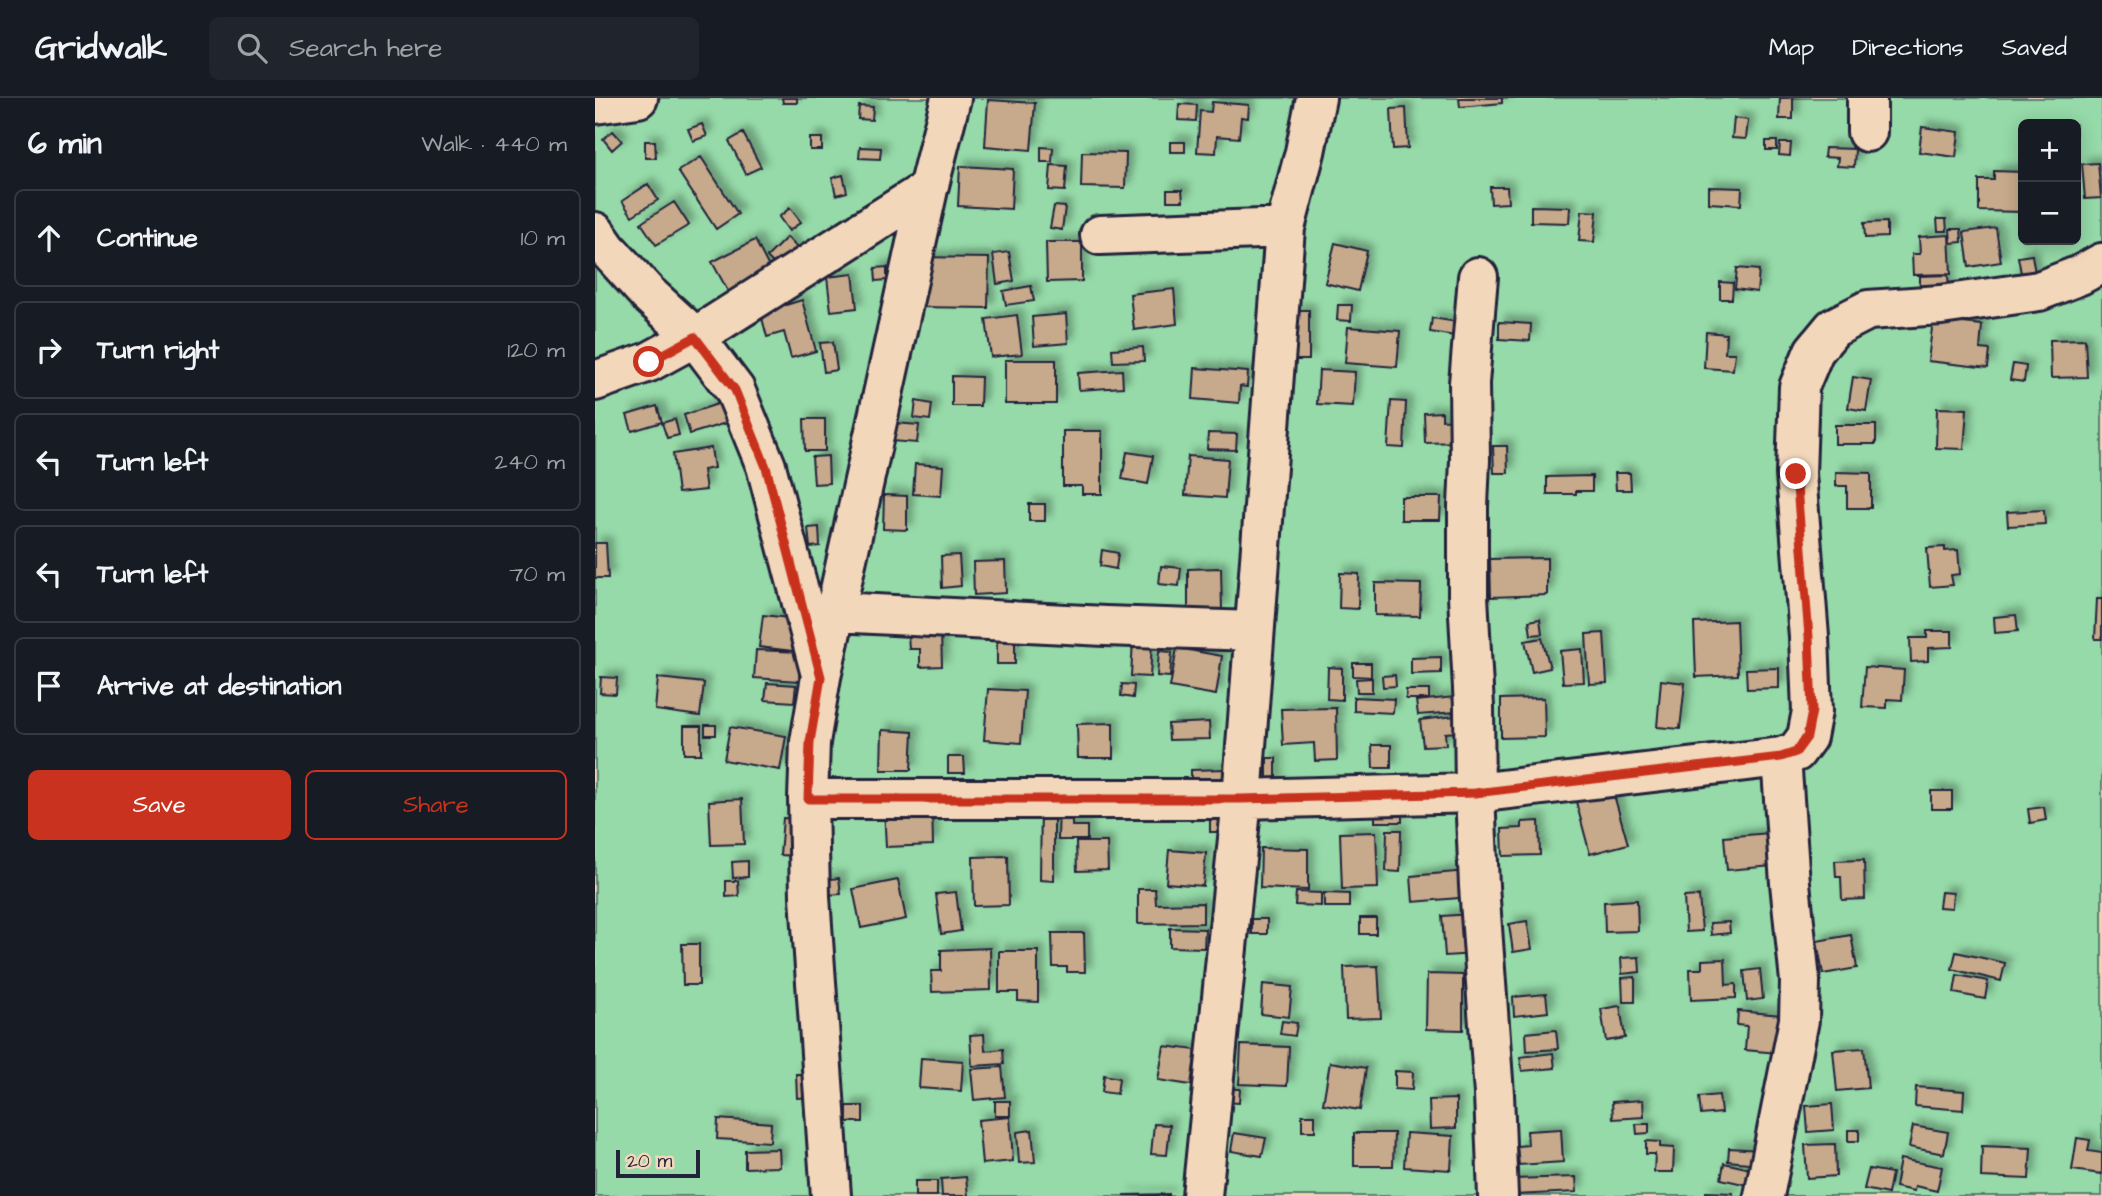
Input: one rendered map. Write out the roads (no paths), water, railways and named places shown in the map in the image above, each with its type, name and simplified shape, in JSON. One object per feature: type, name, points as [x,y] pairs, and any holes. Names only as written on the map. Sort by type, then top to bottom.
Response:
[{"type":"street","points":[[595,104],[638,98]]},
{"type":"street","points":[[831,1196],[810,897],[810,742],[821,677],[928,189],[951,98]]},
{"type":"street","points":[[1202,1196],[1241,799],[1285,228],[1316,98]]},
{"type":"street","points":[[595,381],[649,362],[695,337],[928,189]]},
{"type":"street","points":[[1100,235],[1285,228]]},
{"type":"street","points":[[595,232],[648,294],[695,337],[735,390],[766,467],[821,677]]},
{"type":"street","points":[[808,799],[1241,799],[1475,793],[1781,757],[1796,752],[1807,737],[1812,711],[1796,474],[1799,387],[1814,351],[1833,328],[1868,310],[1941,305],[2039,291],[2102,263]]},
{"type":"street","points":[[1478,277],[1469,383],[1471,460],[1468,596],[1479,886],[1499,1196]]},
{"type":"street","points":[[836,612],[1254,631]]},
{"type":"street","points":[[1764,1196],[1799,1020],[1800,981],[1781,757]]}]
